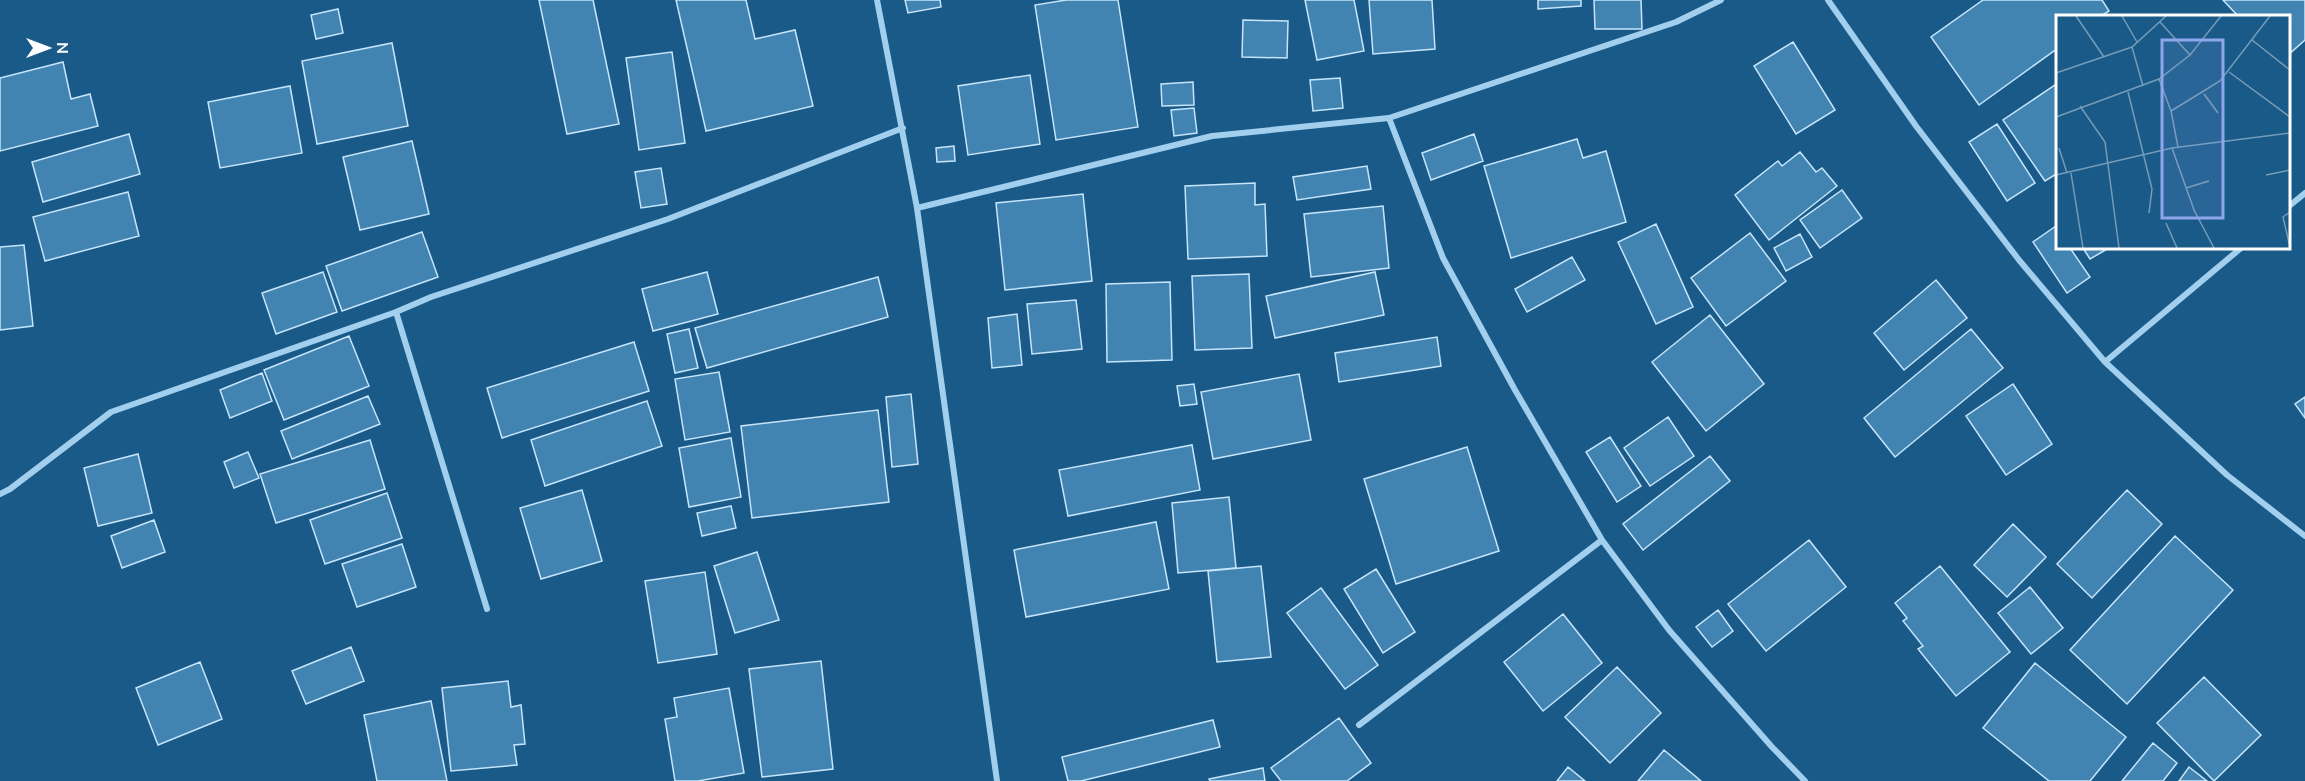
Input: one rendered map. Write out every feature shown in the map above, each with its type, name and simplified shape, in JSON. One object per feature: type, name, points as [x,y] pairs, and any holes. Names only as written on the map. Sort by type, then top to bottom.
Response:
[{"type":"street","points":[[877,0],[917,208],[997,781]]},
{"type":"street","points":[[917,208],[1212,136],[1389,118],[1676,22],[1721,0]]},
{"type":"street","points":[[1828,0],[1929,144],[2019,260],[2105,362],[2227,475],[2305,536]]},
{"type":"street","points":[[1389,118],[1443,258],[1602,540],[1669,630],[1805,781]]},
{"type":"street","points":[[0,495],[111,412],[396,312],[431,297],[668,219],[903,128]]},
{"type":"street","points":[[2290,206],[2305,193]]},
{"type":"street","points":[[2105,362],[2240,249]]},
{"type":"street","points":[[396,312],[487,609]]},
{"type":"street","points":[[1359,725],[1602,540]]},
{"type":"building","points":[[539,0],[593,0],[619,124],[567,134]]},
{"type":"building","points":[[676,0],[746,0],[755,39],[795,30],[813,106],[706,131]]},
{"type":"building","points":[[905,0],[940,0],[941,7],[908,13]]},
{"type":"building","points":[[1066,0],[1118,0],[1138,127],[1056,140],[1035,5]]},
{"type":"building","points":[[1305,0],[1354,0],[1364,51],[1317,60]]},
{"type":"building","points":[[1369,0],[1432,0],[1435,49],[1373,54]]},
{"type":"building","points":[[1538,0],[1581,0],[1581,6],[1538,9]]},
{"type":"building","points":[[1594,0],[1641,0],[1642,29],[1595,29]]},
{"type":"building","points":[[1983,0],[2102,0],[2109,11],[2103,15],[2056,15],[2056,49],[1979,105],[1931,37]]},
{"type":"building","points":[[2223,0],[2305,0],[2305,40],[2290,53],[2290,15],[2237,15]]},
{"type":"building","points":[[338,9],[343,33],[316,39],[311,15]]},
{"type":"building","points":[[1243,20],[1288,21],[1287,58],[1242,57]]},
{"type":"building","points":[[1793,42],[1835,110],[1796,134],[1754,66]]},
{"type":"building","points":[[392,43],[408,126],[317,144],[302,61]]},
{"type":"building","points":[[672,52],[685,143],[639,150],[626,58]]},
{"type":"building","points":[[63,62],[71,99],[90,94],[98,126],[0,151],[0,78]]},
{"type":"building","points":[[1030,75],[1040,144],[968,155],[958,86]]},
{"type":"building","points":[[1340,78],[1343,108],[1313,111],[1310,80]]},
{"type":"building","points":[[1193,82],[1194,105],[1162,106],[1161,84]]},
{"type":"building","points":[[2056,84],[2056,174],[2045,181],[2003,120]]},
{"type":"building","points":[[290,86],[302,153],[220,168],[208,102]]},
{"type":"building","points":[[1194,108],[1197,133],[1174,136],[1171,110]]},
{"type":"building","points":[[1997,124],[2035,183],[2007,201],[1969,142]]},
{"type":"building","points":[[129,134],[140,174],[43,202],[32,162]]},
{"type":"building","points":[[1474,134],[1483,161],[1431,180],[1422,153]]},
{"type":"building","points":[[1577,139],[1583,158],[1606,151],[1626,222],[1511,258],[1484,166]]},
{"type":"building","points":[[412,141],[429,214],[360,230],[343,157]]},
{"type":"building","points":[[954,146],[955,161],[937,162],[936,148]]},
{"type":"building","points":[[1800,152],[1816,172],[1822,168],[1837,186],[1769,240],[1735,195],[1778,161],[1782,166]]},
{"type":"building","points":[[1367,166],[1371,189],[1297,200],[1293,177]]},
{"type":"building","points":[[661,168],[667,204],[641,208],[635,172]]},
{"type":"building","points":[[1255,183],[1255,205],[1265,204],[1267,256],[1188,259],[1185,186]]},
{"type":"building","points":[[1842,190],[1862,218],[1820,248],[1800,220]]},
{"type":"building","points":[[128,192],[139,236],[45,261],[33,217]]},
{"type":"building","points":[[1083,194],[1092,281],[1005,290],[996,203]]},
{"type":"building","points":[[1383,206],[1389,268],[1311,277],[1304,214]]},
{"type":"building","points":[[1656,224],[1693,307],[1656,324],[1618,242]]},
{"type":"building","points":[[2056,226],[2056,249],[2071,249],[2090,277],[2067,293],[2033,242]]},
{"type":"building","points":[[422,232],[438,277],[342,311],[326,266]]},
{"type":"building","points":[[1750,233],[1786,281],[1726,326],[1691,278]]},
{"type":"building","points":[[1800,234],[1812,257],[1786,271],[1774,248]]},
{"type":"building","points":[[24,245],[33,326],[0,330],[0,247]]},
{"type":"building","points":[[2084,249],[2107,249],[2090,259]]},
{"type":"building","points":[[1572,257],[1585,280],[1527,312],[1515,289]]},
{"type":"building","points":[[323,272],[337,312],[276,334],[262,293]]},
{"type":"building","points":[[707,272],[718,314],[653,331],[642,289]]},
{"type":"building","points":[[1375,272],[1384,315],[1275,338],[1266,296]]},
{"type":"building","points":[[1249,274],[1252,348],[1195,350],[1192,276]]},
{"type":"building","points":[[878,277],[888,317],[707,368],[695,328]]},
{"type":"building","points":[[1936,280],[1967,318],[1904,370],[1874,333]]},
{"type":"building","points":[[1170,282],[1172,360],[1107,362],[1106,284]]},
{"type":"building","points":[[1076,300],[1082,349],[1032,354],[1027,304]]},
{"type":"building","points":[[1017,314],[1022,365],[992,368],[988,318]]},
{"type":"building","points":[[1710,315],[1764,384],[1706,431],[1652,362]]},
{"type":"building","points":[[689,329],[698,368],[675,373],[667,334]]},
{"type":"building","points":[[1971,329],[2003,368],[1895,457],[1864,418]]},
{"type":"building","points":[[349,336],[369,386],[284,420],[264,370]]},
{"type":"building","points":[[1437,337],[1441,366],[1339,382],[1335,353]]},
{"type":"building","points":[[634,342],[649,391],[502,438],[487,388]]},
{"type":"building","points":[[719,372],[730,432],[685,440],[675,379]]},
{"type":"building","points":[[262,373],[272,401],[230,418],[220,390]]},
{"type":"building","points":[[1299,374],[1311,440],[1213,459],[1201,392]]},
{"type":"building","points":[[1194,384],[1197,404],[1180,406],[1177,386]]},
{"type":"building","points":[[2013,384],[2052,444],[2006,475],[1966,416]]},
{"type":"building","points":[[911,394],[918,464],[892,467],[886,397]]},
{"type":"building","points":[[368,396],[380,424],[292,459],[281,431]]},
{"type":"building","points":[[2305,397],[2305,418],[2295,404]]},
{"type":"building","points":[[647,401],[662,446],[545,486],[531,440]]},
{"type":"building","points":[[878,410],[889,502],[752,518],[741,426]]},
{"type":"building","points":[[1668,417],[1694,456],[1650,486],[1624,448]]},
{"type":"building","points":[[1610,437],[1641,486],[1617,502],[1586,452]]},
{"type":"building","points":[[731,438],[741,497],[689,507],[679,448]]},
{"type":"building","points":[[370,440],[385,489],[276,523],[260,474]]},
{"type":"building","points":[[1192,445],[1200,490],[1068,516],[1059,470]]},
{"type":"building","points":[[1467,447],[1499,551],[1396,584],[1364,479]]},
{"type":"building","points":[[248,452],[259,478],[234,488],[224,462]]},
{"type":"building","points":[[138,454],[152,513],[98,526],[84,468]]},
{"type":"building","points":[[1710,456],[1730,481],[1643,550],[1623,524]]},
{"type":"building","points":[[582,490],[602,561],[541,579],[520,508]]},
{"type":"building","points":[[2127,490],[2162,524],[2092,598],[2057,564]]},
{"type":"building","points":[[387,493],[402,538],[325,564],[310,520]]},
{"type":"building","points":[[1229,497],[1236,568],[1178,573],[1172,503]]},
{"type":"building","points":[[731,506],[736,528],[702,536],[697,513]]},
{"type":"building","points":[[154,520],[165,552],[122,568],[111,536]]},
{"type":"building","points":[[1156,522],[1169,589],[1026,617],[1014,550]]},
{"type":"building","points":[[2013,524],[2046,557],[2007,597],[1974,565]]},
{"type":"building","points":[[2175,536],[2233,590],[2127,704],[2070,650]]},
{"type":"building","points":[[1809,540],[1846,587],[1766,651],[1728,604]]},
{"type":"building","points":[[402,544],[416,587],[357,607],[342,564]]},
{"type":"building","points":[[757,552],[779,620],[735,633],[714,566]]},
{"type":"building","points":[[1261,566],[1271,657],[1217,662],[1208,571]]},
{"type":"building","points":[[1940,566],[2010,652],[1956,696],[1918,649],[1923,646],[1903,621],[1907,618],[1895,603]]},
{"type":"building","points":[[1376,569],[1415,632],[1383,653],[1344,589]]},
{"type":"building","points":[[705,572],[717,654],[658,663],[645,581]]},
{"type":"building","points":[[2030,587],[2063,628],[2031,654],[1998,613]]},
{"type":"building","points":[[1321,588],[1378,665],[1345,689],[1287,613]]},
{"type":"building","points":[[1718,610],[1733,631],[1712,647],[1696,627]]},
{"type":"building","points":[[1563,614],[1602,663],[1543,711],[1504,662]]},
{"type":"building","points":[[351,647],[364,681],[306,704],[292,671]]},
{"type":"building","points":[[821,661],[833,769],[762,777],[749,669]]},
{"type":"building","points":[[200,662],[222,719],[158,745],[136,688]]},
{"type":"building","points":[[2035,663],[2126,737],[2090,781],[2049,781],[1983,728]]},
{"type":"building","points":[[1617,667],[1661,713],[1610,763],[1565,717]]},
{"type":"building","points":[[2204,677],[2261,735],[2214,781],[2157,723]]},
{"type":"building","points":[[508,681],[511,707],[521,705],[525,744],[514,745],[517,765],[451,771],[442,688]]},
{"type":"building","points":[[729,688],[744,773],[698,781],[675,781],[665,719],[677,717],[674,698]]},
{"type":"building","points":[[431,701],[447,781],[377,781],[364,715]]},
{"type":"building","points":[[1339,718],[1371,763],[1347,781],[1281,781],[1271,768]]},
{"type":"building","points":[[1213,720],[1220,747],[1081,781],[1068,781],[1062,757]]},
{"type":"building","points":[[2153,743],[2177,763],[2163,781],[2122,781]]},
{"type":"building","points":[[1664,750],[1701,781],[1638,781]]},
{"type":"building","points":[[1568,767],[1585,781],[1557,781]]},
{"type":"building","points":[[2189,767],[2207,781],[2179,781]]},
{"type":"building","points":[[1263,768],[1265,781],[1210,781],[1209,779]]}]
